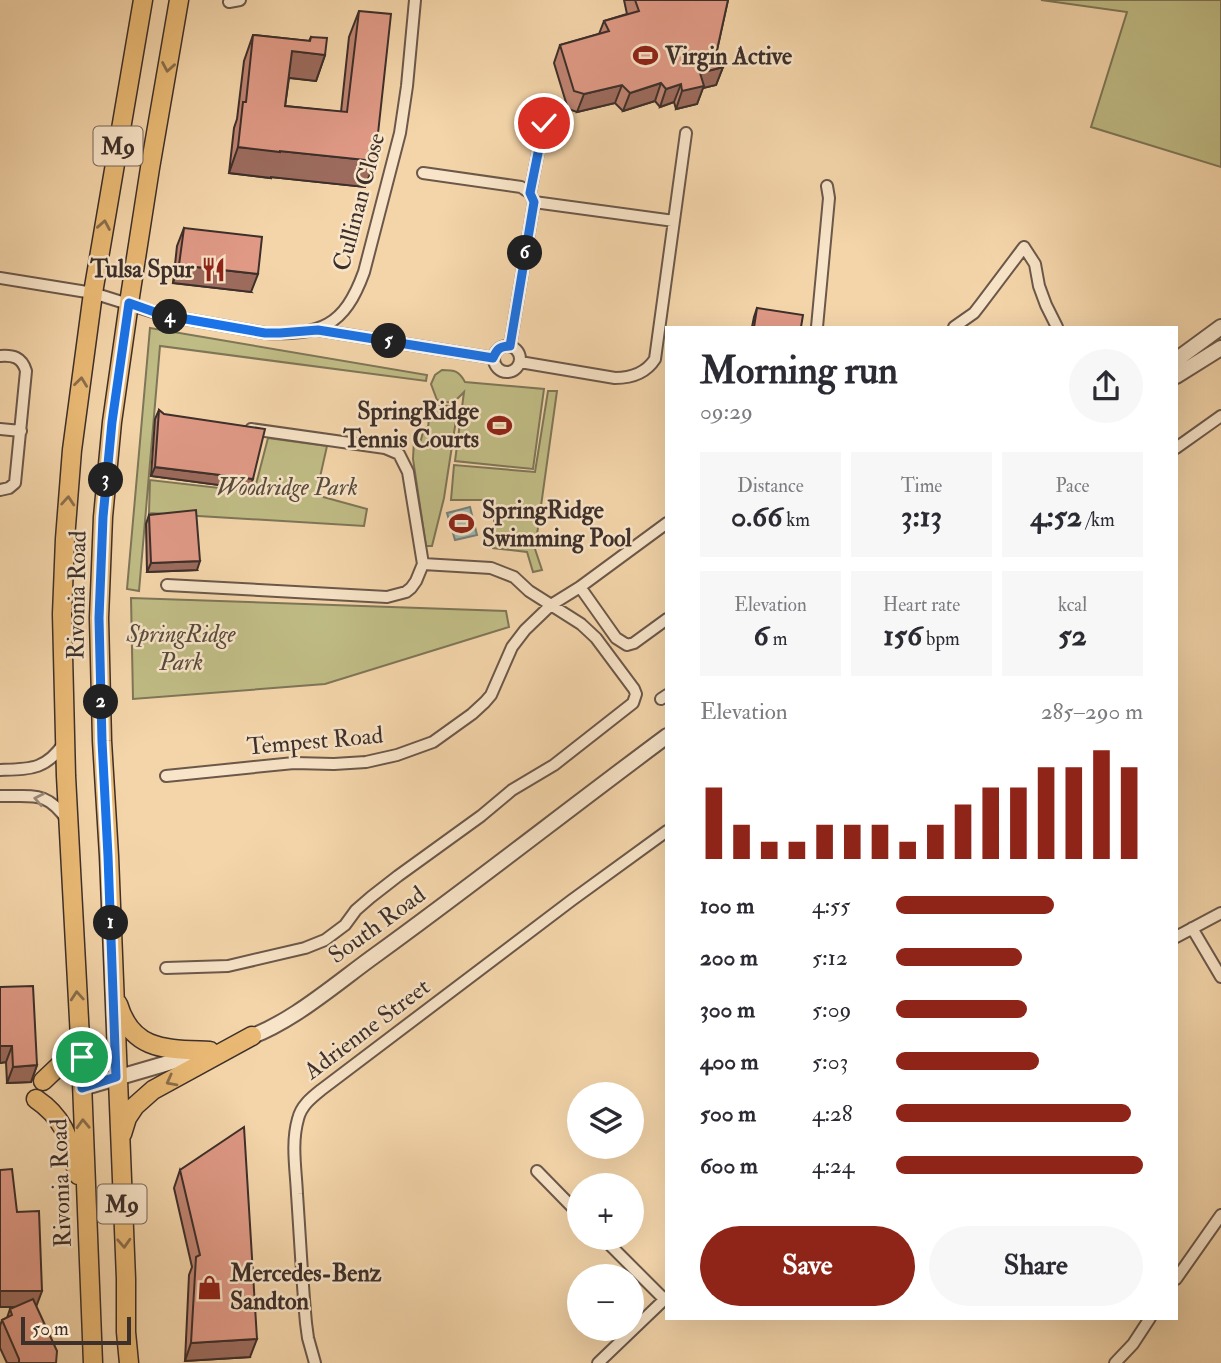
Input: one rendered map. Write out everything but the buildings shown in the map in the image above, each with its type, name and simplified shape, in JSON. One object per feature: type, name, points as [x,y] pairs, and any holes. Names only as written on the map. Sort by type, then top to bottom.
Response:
[{"type":"main road","name":"Rivonia Road","points":[[93,1363],[81,1045],[68,822],[62,614],[72,450],[93,293],[143,0]]},
{"type":"main road","name":"Rivonia Road","points":[[129,1363],[99,618],[103,517],[110,436],[150,167],[179,0]]},
{"type":"main road","points":[[113,988],[125,1024],[139,1038],[164,1048],[210,1051]]},
{"type":"main road","points":[[119,1143],[127,1118],[135,1106],[153,1090],[253,1037]]},
{"type":"main road","points":[[43,1082],[81,1045]]},
{"type":"main road","points":[[36,1099],[47,1107],[67,1133],[86,1209]]},
{"type":"main road","points":[[122,1363],[126,1332]]},
{"type":"street","name":"Cullinan Close","points":[[318,330],[335,320],[349,304],[358,291],[364,272],[400,133],[415,0]]},
{"type":"street","points":[[510,346],[544,123]]},
{"type":"street","points":[[520,362],[625,378],[649,368],[656,359],[686,133]]},
{"type":"street","points":[[424,173],[521,187],[532,197],[674,221]]},
{"type":"street","points":[[817,326],[829,198],[827,186]]},
{"type":"street","points":[[955,326],[974,313],[1024,247],[1035,264],[1042,295],[1057,326]]},
{"type":"street","points":[[0,278],[93,293],[163,315],[265,333],[318,330],[493,358]]},
{"type":"street","points":[[1178,359],[1221,327]]},
{"type":"street","points":[[502,346],[510,346],[519,352],[520,362],[516,368],[504,372],[498,369],[493,358],[502,346]]},
{"type":"street","points":[[1178,375],[1221,348]]},
{"type":"street","points":[[0,356],[16,357],[24,364],[26,371],[15,483],[0,490]]},
{"type":"street","points":[[1178,447],[1221,416]]},
{"type":"street","points":[[167,585],[387,597],[406,592],[416,581],[423,564],[408,472],[399,454],[385,448],[241,427]]},
{"type":"street","points":[[0,429],[21,431]]},
{"type":"street","name":"Tempest Road","points":[[166,776],[294,763],[334,765],[366,762],[424,746],[444,735],[485,702],[491,695],[512,648],[551,605],[665,524]]},
{"type":"street","points":[[166,968],[228,966],[305,948],[326,940],[345,925],[363,903],[512,790],[554,765],[633,703],[636,694],[596,638],[581,624],[529,591],[514,577],[491,568],[423,564]]},
{"type":"street","points":[[580,587],[616,638],[627,645],[634,643],[665,620]]},
{"type":"street","name":"South Road","points":[[82,1088],[210,1051],[253,1037],[272,1027],[404,934],[665,738]]},
{"type":"street","points":[[0,770],[29,769],[42,765],[57,753],[65,740]]},
{"type":"street","points":[[0,796],[43,797],[58,807],[68,822]]},
{"type":"street","name":"Adrienne Street","points":[[315,1363],[306,1323],[295,1161],[294,1139],[303,1107],[321,1090],[454,989],[665,832]]},
{"type":"street","points":[[1178,936],[1221,912]]},
{"type":"street","points":[[1192,929],[1221,977]]},
{"type":"street","points":[[537,1171],[567,1202]]},
{"type":"street","points":[[1178,1276],[1221,1215]]},
{"type":"street","points":[[598,1363],[665,1298],[616,1250]]},
{"type":"street","points":[[1115,1363],[1133,1344],[1149,1320]]},
{"type":"green space","points":[[1041,0],[1221,0],[1221,167],[1091,127],[1127,12]]},
{"type":"green space","points":[[150,328],[427,375],[426,381],[160,346],[139,591],[127,589]]},
{"type":"green space","name":"SpringRidge Tennis Courts","points":[[442,370],[456,372],[465,382],[544,389],[533,469],[455,461],[464,392],[453,402],[437,400],[431,384],[435,375]]},
{"type":"green space","points":[[548,391],[557,391],[535,549],[542,570],[533,572],[527,552],[493,548],[495,500],[451,500],[454,465],[535,472]]},
{"type":"green space","points":[[431,404],[458,407],[444,498],[432,546],[426,546],[413,459],[414,440],[421,440],[424,428],[428,427]]},
{"type":"green space","name":"Woodridge Park","points":[[268,438],[327,446],[316,495],[367,509],[364,526],[149,513],[150,480],[254,492]]},
{"type":"green space","name":"SpringRidge Park","points":[[131,598],[506,611],[509,627],[325,684],[133,699]]},
{"type":"water","name":"SpringRidge Swimming Pool","points":[[470,507],[477,535],[455,540],[447,513]]},
{"type":"place","name":"Virgin Active","points":[[645,56]]},
{"type":"place","name":"Tulsa Spur","points":[[214,269]]},
{"type":"place","name":"SpringRidge Tennis Courts","points":[[499,425]]},
{"type":"place","name":"SpringRidge Swimming Pool","points":[[462,524]]},
{"type":"place","name":"Mercedes-Benz Sandton","points":[[210,1287]]},
{"type":"route","points":[[82,1057],[82,1088],[116,1077],[99,618],[103,517],[112,422],[129,303],[163,315],[265,333],[318,330],[493,358],[502,346],[510,346],[534,202],[530,193],[544,123]]}]
